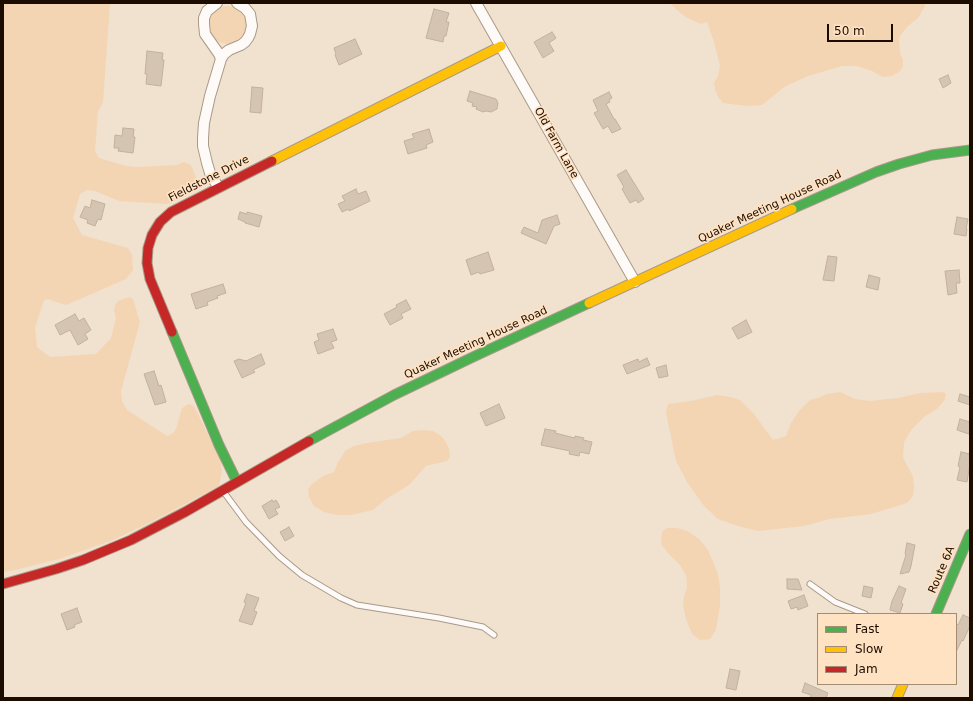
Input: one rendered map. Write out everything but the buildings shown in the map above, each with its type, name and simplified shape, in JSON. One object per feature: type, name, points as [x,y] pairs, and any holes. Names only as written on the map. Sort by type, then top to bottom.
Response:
[{"type":"main road","name":"Fieldstone Drive","points":[[237,482],[219,445],[150,280],[147,263],[148,248],[152,235],[160,222],[171,212],[218,187],[501,46]]},
{"type":"main road","name":"Quaker Meeting House Road","points":[[3,584],[56,569],[131,540],[185,512],[330,429],[394,395],[825,194],[876,172],[899,164],[932,155],[970,150]]},
{"type":"main road","name":"Route 6A","points":[[936,613],[970,534]]},
{"type":"main road","points":[[897,698],[903,685]]},
{"type":"street","points":[[218,3],[207,11],[204,24],[205,34],[219,54],[221,60]]},
{"type":"street","points":[[218,187],[210,174],[203,146],[204,123],[210,96],[224,54],[245,42],[250,34],[252,26],[250,14],[245,8],[237,3]]},
{"type":"street","name":"Old Farm Lane","points":[[476,3],[635,282]]},
{"type":"lane","points":[[222,490],[246,522],[279,556],[302,574],[341,598],[357,605],[476,625],[494,635]]},
{"type":"lane","points":[[810,584],[835,602],[863,613]]},
{"type":"shaded area","points":[[3,3],[110,3],[103,103],[98,111],[95,151],[99,158],[126,166],[137,167],[177,165],[184,162],[191,165],[199,185],[198,190],[168,204],[119,201],[95,191],[87,190],[80,194],[73,218],[82,235],[128,248],[132,255],[133,270],[126,279],[66,305],[48,299],[44,300],[35,328],[37,347],[50,357],[96,354],[111,338],[116,318],[114,310],[115,305],[118,301],[129,297],[133,299],[140,322],[121,391],[122,401],[127,410],[167,436],[172,434],[176,429],[182,408],[189,404],[194,406],[220,459],[222,470],[219,486],[151,522],[111,541],[59,559],[3,572]]},
{"type":"shaded area","points":[[670,3],[925,3],[925,6],[918,18],[908,26],[899,38],[903,66],[900,71],[892,76],[883,77],[872,71],[857,66],[842,66],[808,76],[784,87],[762,105],[747,106],[723,103],[718,97],[714,83],[718,76],[720,66],[707,22],[700,24],[687,18]]},
{"type":"shaded area","points":[[224,6],[232,6],[239,9],[244,14],[247,25],[244,36],[239,41],[232,44],[224,44],[217,41],[212,36],[209,29],[209,21],[212,14],[217,9]]},
{"type":"shaded area","points":[[840,392],[855,399],[870,401],[898,398],[920,393],[943,392],[946,394],[945,399],[938,408],[924,417],[912,429],[904,442],[903,457],[913,476],[914,487],[913,496],[907,503],[871,514],[830,519],[804,526],[758,531],[718,519],[704,506],[687,482],[676,461],[666,413],[668,404],[691,401],[717,395],[740,400],[754,414],[773,440],[786,436],[791,423],[799,411],[810,400],[827,394]]},
{"type":"shaded area","points":[[413,431],[433,431],[441,436],[446,442],[450,457],[447,461],[426,466],[409,485],[386,499],[373,510],[350,515],[337,515],[324,512],[314,506],[309,497],[308,489],[323,476],[334,472],[338,462],[346,450],[354,446],[367,443],[401,438]]},
{"type":"shaded area","points":[[667,528],[677,528],[687,531],[699,539],[708,550],[718,574],[720,605],[716,630],[710,639],[700,640],[692,634],[686,619],[683,605],[687,587],[686,575],[680,565],[661,544],[662,532]]},
{"type":"traffic: fast","points":[[792,209],[876,172],[899,164],[932,155],[970,150]]},
{"type":"traffic: fast","points":[[309,441],[394,395],[589,303]]},
{"type":"traffic: fast","points":[[172,332],[219,445],[237,482]]},
{"type":"traffic: fast","points":[[936,613],[970,534]]},
{"type":"traffic: slow","points":[[272,161],[501,46]]},
{"type":"traffic: slow","points":[[589,303],[792,209]]},
{"type":"traffic: slow","points":[[897,698],[903,685]]},
{"type":"traffic: jam","points":[[172,332],[150,279],[147,263],[148,248],[152,235],[160,222],[171,212],[272,161]]},
{"type":"traffic: jam","points":[[3,584],[83,560],[131,540],[185,512],[309,441]]}]
